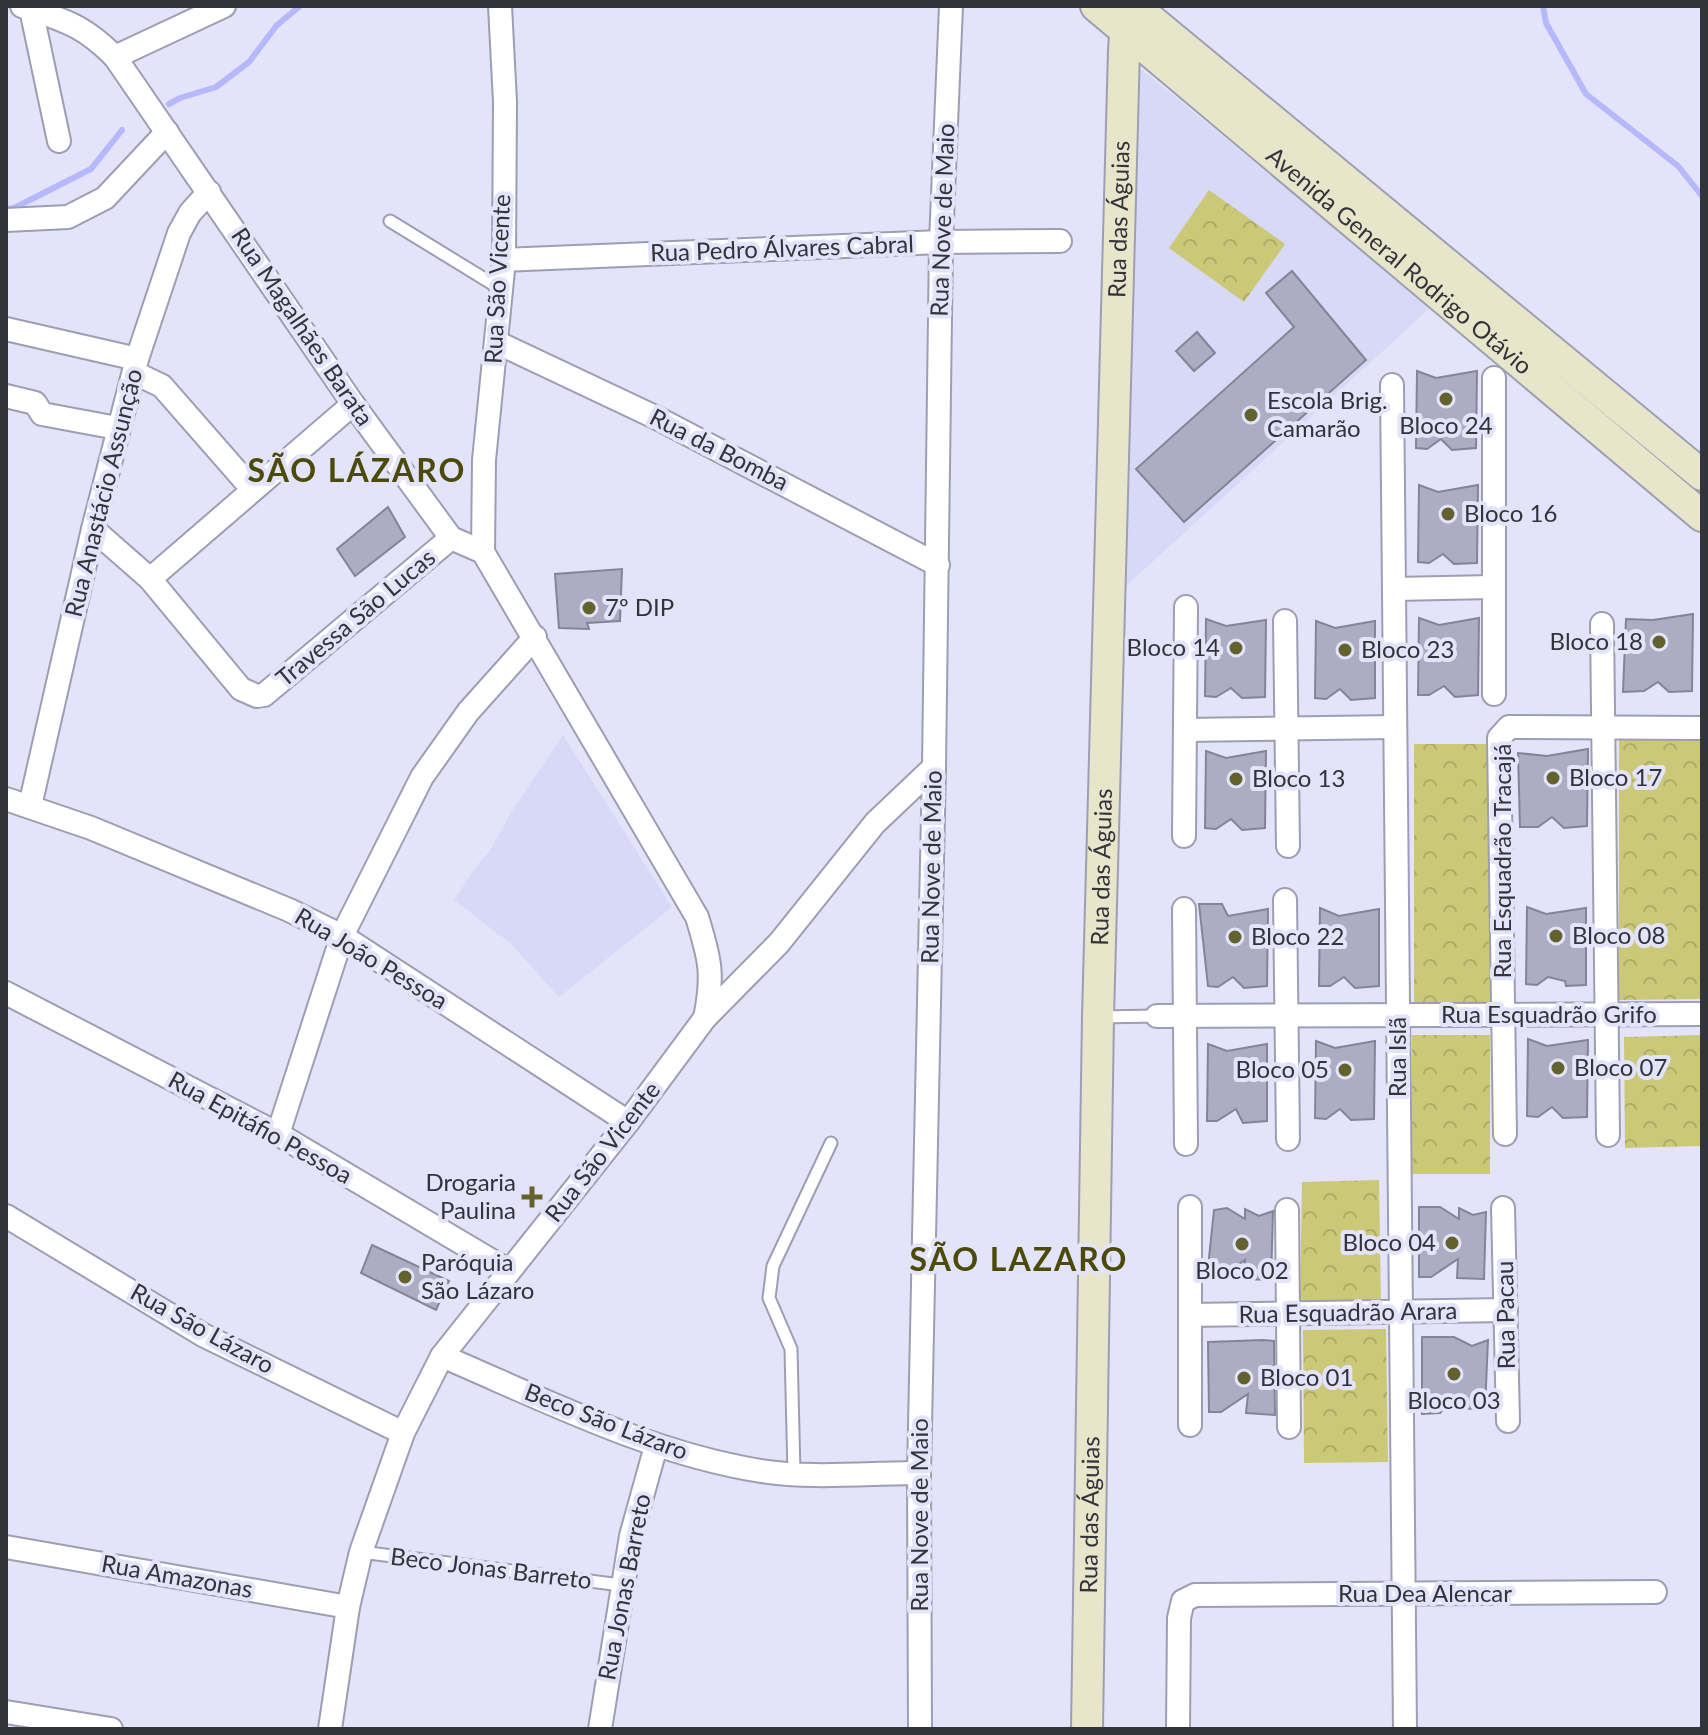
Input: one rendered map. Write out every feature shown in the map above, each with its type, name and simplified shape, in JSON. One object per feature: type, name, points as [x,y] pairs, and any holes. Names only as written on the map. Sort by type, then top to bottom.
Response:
[{"type":"street","points":[[115,57],[179,16],[224,6]]},
{"type":"street","name":"Rua São Vicente","points":[[483,552],[484,460],[504,260],[505,102],[500,6]]},
{"type":"street","name":"Rua Nove de Maio","points":[[920,1729],[919,1473],[938,565],[941,242],[951,6]]},
{"type":"street","name":"Avenida General Rodrigo Otávio","points":[[1096,6],[1129,14],[1298,158],[1702,516]]},
{"type":"street","points":[[27,8],[59,141]]},
{"type":"street","name":"Rua Magalhães Barata","points":[[27,8],[79,26],[115,57],[353,404],[451,538]]},
{"type":"street","name":"Rua das Águias","points":[[1087,1729],[1098,1017],[1129,14]]},
{"type":"street","points":[[6,220],[68,217],[105,198],[167,132]]},
{"type":"street","name":"Avenida General Rodrigo Otávio","points":[[1298,158],[1702,475]]},
{"type":"street","name":"Rua Anastácio Assunção","points":[[30,806],[117,428],[179,233],[190,213],[209,192]]},
{"type":"street","name":"Rua Pedro Álvares Cabral","points":[[504,260],[941,242],[1060,241]]},
{"type":"street","points":[[6,329],[136,366],[162,386],[253,490]]},
{"type":"street","name":"Rua da Bomba","points":[[496,342],[657,418],[938,565]]},
{"type":"street","points":[[1494,378],[1494,694]]},
{"type":"street","name":"Rua Islã","points":[[1392,385],[1405,1729]]},
{"type":"street","points":[[6,396],[35,403],[42,414],[117,428]]},
{"type":"street","points":[[150,579],[353,404]]},
{"type":"street","name":"Travessa São Lucas","points":[[93,529],[150,579],[241,689],[257,696],[264,695],[451,538]]},
{"type":"street","points":[[451,538],[483,552],[697,917],[709,957],[712,983],[705,1018]]},
{"type":"street","points":[[1394,589],[1493,587]]},
{"type":"street","points":[[1184,836],[1186,607]]},
{"type":"street","points":[[1285,621],[1288,846]]},
{"type":"street","points":[[1602,624],[1608,1135]]},
{"type":"street","points":[[278,1134],[342,936],[422,777],[468,712],[535,637]]},
{"type":"street","points":[[1185,730],[1395,727]]},
{"type":"street","name":"Rua Esquadrão Tracajá","points":[[1505,1134],[1499,738],[1509,727],[1603,729]]},
{"type":"street","points":[[1603,729],[1702,728]]},
{"type":"street","name":"Rua São Vicente","points":[[330,1729],[348,1607],[361,1552],[403,1433],[442,1356],[628,1122],[705,1018],[779,943],[875,823],[934,767]]},
{"type":"street","name":"Rua João Pessoa","points":[[6,799],[180,864],[342,936],[628,1122]]},
{"type":"street","points":[[1285,900],[1288,1139]]},
{"type":"street","points":[[1184,909],[1186,1144]]},
{"type":"street","name":"Rua Epitáfio Pessoa","points":[[10,999],[278,1134],[509,1271]]},
{"type":"street","name":"Rua Esquadrão Grifo","points":[[1157,1016],[1702,1014]]},
{"type":"street","points":[[1190,1207],[1190,1425]]},
{"type":"street","name":"Rua Pacau","points":[[1503,1208],[1508,1421]]},
{"type":"street","points":[[1287,1210],[1289,1427]]},
{"type":"street","name":"Rua São Lázaro","points":[[6,1216],[203,1335],[403,1433]]},
{"type":"street","name":"Rua Esquadrão Arara","points":[[1190,1315],[1506,1310]]},
{"type":"street","name":"Beco São Lázaro","points":[[442,1356],[656,1446],[721,1463],[764,1472],[794,1474],[919,1473]]},
{"type":"street","name":"Rua Jonas Barreto","points":[[600,1729],[621,1585],[643,1487],[656,1446]]},
{"type":"street","name":"Rua Amazonas","points":[[6,1547],[348,1607]]},
{"type":"street","name":"Rua Dea Alencar","points":[[1178,1729],[1179,1618],[1183,1601],[1195,1595],[1655,1592]]},
{"type":"street","points":[[6,1712],[111,1729]]},
{"type":"lane","points":[[390,221],[501,289]]},
{"type":"lane","points":[[1098,1017],[1157,1016]]},
{"type":"lane","points":[[794,1474],[791,1349],[769,1298],[770,1278],[831,1143]]},
{"type":"lane","name":"Beco Jonas Barreto","points":[[361,1552],[621,1585]]},
{"type":"shaded area","points":[[1141,69],[1431,307],[1124,588]]},
{"type":"shaded area","points":[[563,735],[672,907],[559,997],[510,943],[454,900],[490,851],[510,814]]},
{"type":"green space","points":[[1209,190],[1285,244],[1244,302],[1169,248]]},
{"type":"green space","points":[[1619,739],[1702,739],[1702,999],[1619,1000]]},
{"type":"green space","points":[[1414,744],[1491,744],[1491,1007],[1414,1007]]},
{"type":"green space","points":[[1412,1035],[1490,1035],[1490,1174],[1412,1174]]},
{"type":"green space","points":[[1700,1035],[1702,1146],[1625,1148],[1624,1037]]},
{"type":"green space","points":[[1379,1180],[1381,1303],[1300,1301],[1302,1182]]},
{"type":"green space","points":[[1386,1329],[1388,1462],[1304,1463],[1303,1330]]},
{"type":"building","name":"Escola Brig. Camarão","points":[[1292,271],[1366,360],[1184,522],[1136,469],[1294,327],[1266,293]]},
{"type":"building","points":[[1197,332],[1215,353],[1194,371],[1176,351]]},
{"type":"building","name":"Bloco 24","points":[[1417,371],[1436,378],[1477,371],[1476,448],[1452,450],[1441,439],[1427,449],[1416,448]]},
{"type":"building","name":"Bloco 16","points":[[1419,485],[1438,492],[1478,485],[1477,563],[1454,564],[1443,554],[1429,563],[1418,562]]},
{"type":"building","points":[[388,507],[405,537],[355,576],[337,549]]},
{"type":"building","name":"7º DIP","points":[[622,569],[620,621],[587,623],[589,629],[559,628],[555,574]]},
{"type":"building","name":"Bloco 18","points":[[1693,614],[1692,691],[1669,692],[1658,682],[1644,691],[1623,692],[1626,619],[1653,620]]},
{"type":"building","points":[[1419,618],[1439,625],[1479,618],[1478,695],[1455,697],[1444,686],[1429,695],[1418,695]]},
{"type":"building","name":"Bloco 14","points":[[1206,619],[1226,626],[1266,620],[1265,697],[1242,698],[1231,688],[1216,697],[1205,696]]},
{"type":"building","name":"Bloco 23","points":[[1316,621],[1335,628],[1375,621],[1375,698],[1351,700],[1340,689],[1326,699],[1315,698]]},
{"type":"building","name":"Bloco 17","points":[[1588,749],[1587,826],[1564,828],[1552,817],[1538,827],[1520,827],[1518,753],[1547,756]]},
{"type":"building","name":"Bloco 13","points":[[1206,751],[1226,758],[1266,751],[1265,828],[1242,830],[1231,819],[1216,829],[1205,828]]},
{"type":"building","name":"Bloco 22","points":[[1199,904],[1222,904],[1228,916],[1268,909],[1267,986],[1244,988],[1233,977],[1218,987],[1208,986]]},
{"type":"building","name":"Bloco 08","points":[[1527,907],[1546,914],[1586,908],[1586,985],[1566,986],[1565,981],[1548,977],[1537,985],[1526,984]]},
{"type":"building","points":[[1320,908],[1339,916],[1379,909],[1379,986],[1355,988],[1344,977],[1330,986],[1319,986]]},
{"type":"building","name":"Bloco 07","points":[[1528,1039],[1547,1046],[1588,1040],[1587,1117],[1563,1118],[1552,1107],[1538,1117],[1527,1116]]},
{"type":"building","name":"Bloco 05","points":[[1316,1041],[1335,1048],[1375,1041],[1374,1119],[1351,1120],[1340,1109],[1326,1119],[1315,1118]]},
{"type":"building","points":[[1208,1044],[1227,1051],[1267,1044],[1267,1121],[1243,1123],[1236,1109],[1217,1121],[1207,1121]]},
{"type":"building","name":"Bloco 04","points":[[1419,1207],[1440,1207],[1459,1219],[1459,1208],[1473,1215],[1486,1212],[1484,1279],[1457,1278],[1458,1259],[1431,1277],[1419,1277]]},
{"type":"building","name":"Bloco 02","points":[[1227,1208],[1245,1219],[1245,1209],[1259,1216],[1273,1211],[1271,1280],[1243,1279],[1245,1260],[1218,1278],[1207,1277],[1214,1210]]},
{"type":"building","name":"Paróquia São Lázaro","points":[[372,1245],[449,1281],[436,1310],[361,1273]]},
{"type":"building","name":"Bloco 03","points":[[1422,1337],[1454,1337],[1472,1346],[1488,1340],[1485,1409],[1445,1408],[1440,1413],[1422,1414]]},
{"type":"building","name":"Bloco 01","points":[[1274,1341],[1275,1415],[1246,1413],[1248,1394],[1221,1412],[1209,1412],[1208,1342]]},
{"type":"waterway","points":[[169,104],[216,87],[249,62],[277,25],[300,6]]},
{"type":"waterway","points":[[1543,6],[1546,23],[1586,94],[1678,166],[1702,196]]},
{"type":"waterway","points":[[6,209],[14,208],[91,169],[122,130]]},
{"type":"place","name":"Bloco 24","points":[[1446,399]]},
{"type":"place","name":"Escola Brig. Camarão","points":[[1251,415]]},
{"type":"place","name":"Bloco 16","points":[[1448,514]]},
{"type":"place","name":"7º DIP","points":[[589,608]]},
{"type":"place","name":"Bloco 18","points":[[1659,642]]},
{"type":"place","name":"Bloco 14","points":[[1236,648]]},
{"type":"place","name":"Bloco 23","points":[[1345,650]]},
{"type":"place","name":"Bloco 17","points":[[1553,778]]},
{"type":"place","name":"Bloco 13","points":[[1236,779]]},
{"type":"place","name":"Bloco 08","points":[[1556,936]]},
{"type":"place","name":"Bloco 22","points":[[1235,937]]},
{"type":"place","name":"Bloco 07","points":[[1558,1068]]},
{"type":"place","name":"Bloco 05","points":[[1345,1070]]},
{"type":"place","name":"Drogaria Paulina","points":[[532,1197]]},
{"type":"place","name":"Bloco 04","points":[[1452,1243]]},
{"type":"place","name":"Bloco 02","points":[[1242,1244]]},
{"type":"place","name":"Paróquia São Lázaro","points":[[405,1277]]},
{"type":"place","name":"Bloco 03","points":[[1454,1374]]},
{"type":"place","name":"Bloco 01","points":[[1244,1378]]},
{"type":"district","name":"SÃO LÁZARO","points":[[357,471]]},
{"type":"district","name":"SÃO LAZARO","points":[[1019,1260]]}]
